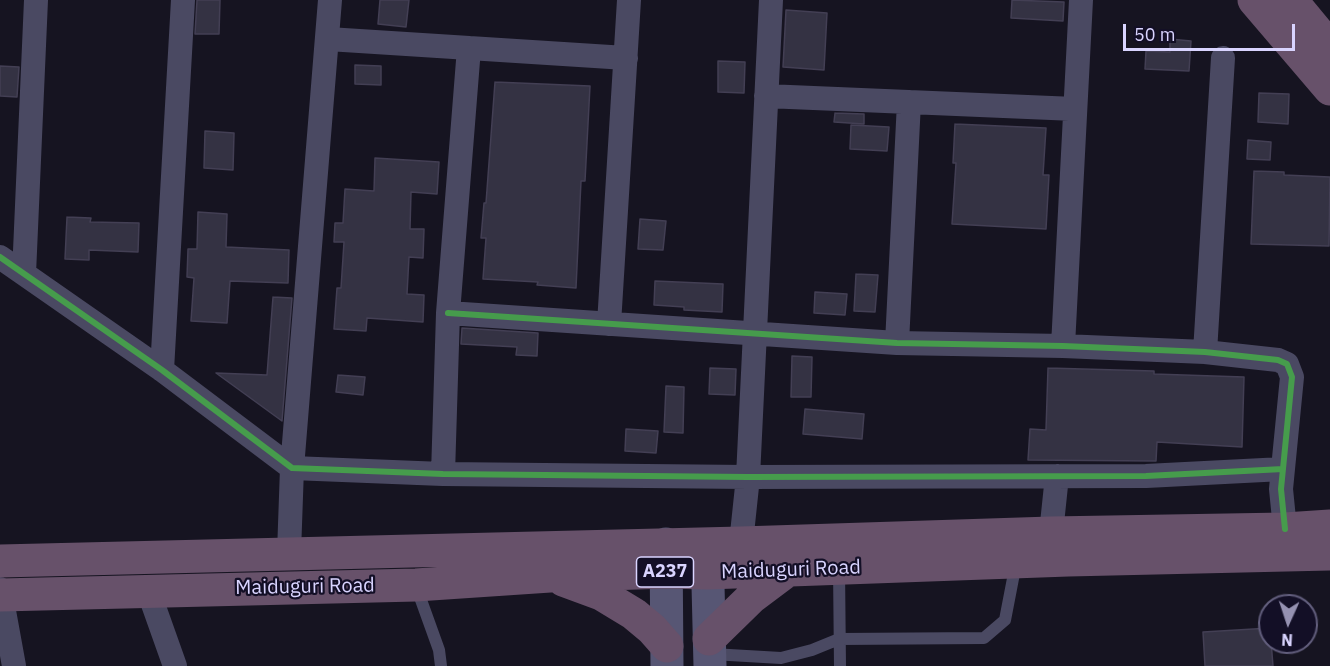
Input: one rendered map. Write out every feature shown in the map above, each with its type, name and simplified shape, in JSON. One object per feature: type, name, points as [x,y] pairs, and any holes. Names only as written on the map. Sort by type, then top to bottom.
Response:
[{"type":"highway","points":[[1254,0],[1330,89]]},
{"type":"highway","points":[[1291,0],[1330,46]]},
{"type":"highway","name":"Maiduguri Road","points":[[707,558],[741,543],[1330,526]]},
{"type":"highway","name":"Maiduguri Road","points":[[0,561],[289,553],[707,558],[788,570],[1330,554]]},
{"type":"highway","name":"Maiduguri Road","points":[[0,593],[416,585],[550,576],[666,558]]},
{"type":"highway","points":[[710,653],[752,597],[788,570]]},
{"type":"highway","points":[[550,576],[601,594],[634,614],[652,629],[667,656]]},
{"type":"street","points":[[24,274],[36,0]]},
{"type":"street","points":[[162,370],[183,0]]},
{"type":"street","points":[[289,553],[292,468],[330,0]]},
{"type":"street","points":[[609,324],[630,0]]},
{"type":"street","points":[[741,543],[748,477],[771,0]]},
{"type":"street","points":[[1063,346],[1081,0]]},
{"type":"street","points":[[328,39],[626,58]]},
{"type":"street","points":[[443,474],[448,313],[469,48]]},
{"type":"street","points":[[1205,352],[1223,58]]},
{"type":"street","points":[[766,96],[1075,109]]},
{"type":"street","points":[[897,344],[909,102]]},
{"type":"street","points":[[0,257],[162,370],[292,468],[443,474],[748,477],[1146,476],[1283,469]]},
{"type":"street","points":[[448,313],[897,344],[1063,346],[1205,352],[1278,360],[1287,364],[1292,377],[1281,489],[1285,529]]},
{"type":"street","points":[[1051,533],[1057,476]]},
{"type":"street","points":[[666,558],[667,656]]},
{"type":"street","points":[[707,558],[710,653]]},
{"type":"street","points":[[148,590],[175,666]]},
{"type":"street","points":[[0,593],[14,666]]},
{"type":"lane","points":[[710,653],[781,658],[812,651],[839,639],[984,638],[1005,620],[1017,562]]},
{"type":"lane","points":[[839,568],[840,666]]},
{"type":"lane","points":[[416,585],[439,650],[441,666]]},
{"type":"building","points":[[197,0],[220,0],[219,34],[195,34]]},
{"type":"building","points":[[380,0],[409,0],[406,27],[378,24]]},
{"type":"building","points":[[1012,0],[1064,2],[1063,21],[1011,18]]},
{"type":"building","points":[[786,10],[827,13],[824,70],[783,67]]},
{"type":"building","points":[[1170,39],[1191,41],[1189,71],[1145,69],[1146,51],[1170,52]]},
{"type":"building","points":[[718,61],[745,62],[744,93],[718,92]]},
{"type":"building","points":[[355,65],[381,66],[381,85],[355,84]]},
{"type":"building","points":[[0,66],[19,67],[17,97],[0,96]]},
{"type":"building","points":[[495,82],[590,86],[585,181],[581,181],[576,288],[537,285],[538,282],[483,279],[486,238],[481,238],[484,203],[486,203]]},
{"type":"building","points":[[1259,93],[1289,94],[1288,124],[1258,122]]},
{"type":"building","points":[[835,113],[864,114],[864,124],[834,122]]},
{"type":"building","points":[[955,124],[1046,128],[1043,175],[1049,175],[1046,229],[952,224],[956,163],[953,163]]},
{"type":"building","points":[[851,125],[889,127],[887,151],[850,149]]},
{"type":"building","points":[[205,131],[234,133],[233,170],[204,168]]},
{"type":"building","points":[[1248,140],[1271,142],[1270,160],[1247,159]]},
{"type":"building","points":[[375,158],[439,162],[437,194],[411,192],[410,229],[424,229],[423,258],[409,257],[407,294],[424,295],[423,322],[367,318],[366,331],[334,329],[337,288],[341,288],[344,242],[334,242],[335,223],[343,223],[345,189],[374,191]]},
{"type":"building","points":[[1254,171],[1330,177],[1329,246],[1251,244]]},
{"type":"building","points":[[198,212],[227,214],[226,247],[289,250],[288,283],[230,281],[227,323],[191,321],[194,278],[187,277],[188,249],[197,249]]},
{"type":"building","points":[[67,217],[91,218],[90,222],[139,223],[138,252],[89,250],[89,260],[65,259]]},
{"type":"building","points":[[640,219],[666,221],[663,250],[638,249]]},
{"type":"building","points":[[856,274],[878,275],[875,312],[854,311]]},
{"type":"building","points":[[655,281],[723,284],[722,312],[684,310],[684,307],[654,305]]},
{"type":"building","points":[[815,292],[847,294],[845,315],[814,313]]},
{"type":"building","points":[[273,297],[292,298],[282,421],[216,373],[267,375]]},
{"type":"building","points":[[462,328],[538,333],[537,356],[516,355],[517,347],[461,344]]},
{"type":"building","points":[[792,356],[812,357],[811,397],[791,397]]},
{"type":"building","points":[[710,368],[736,369],[735,395],[709,394]]},
{"type":"building","points":[[1048,368],[1154,371],[1154,374],[1244,377],[1242,447],[1157,442],[1156,461],[1028,460],[1030,429],[1046,430]]},
{"type":"building","points":[[338,375],[365,377],[363,395],[336,392]]},
{"type":"building","points":[[666,386],[684,387],[683,433],[664,432]]},
{"type":"building","points":[[805,409],[864,414],[862,439],[803,434]]},
{"type":"building","points":[[626,429],[658,431],[656,453],[625,451]]},
{"type":"building","points":[[1258,629],[1258,654],[1272,654],[1273,666],[1205,666],[1203,632]]},
{"type":"cycle path","points":[[0,257],[162,370],[292,468],[443,474],[748,477],[1146,476],[1283,469]]},
{"type":"cycle path","points":[[448,313],[897,343],[1063,346],[1205,352],[1278,360],[1287,364],[1292,377],[1281,489],[1285,529]]}]
